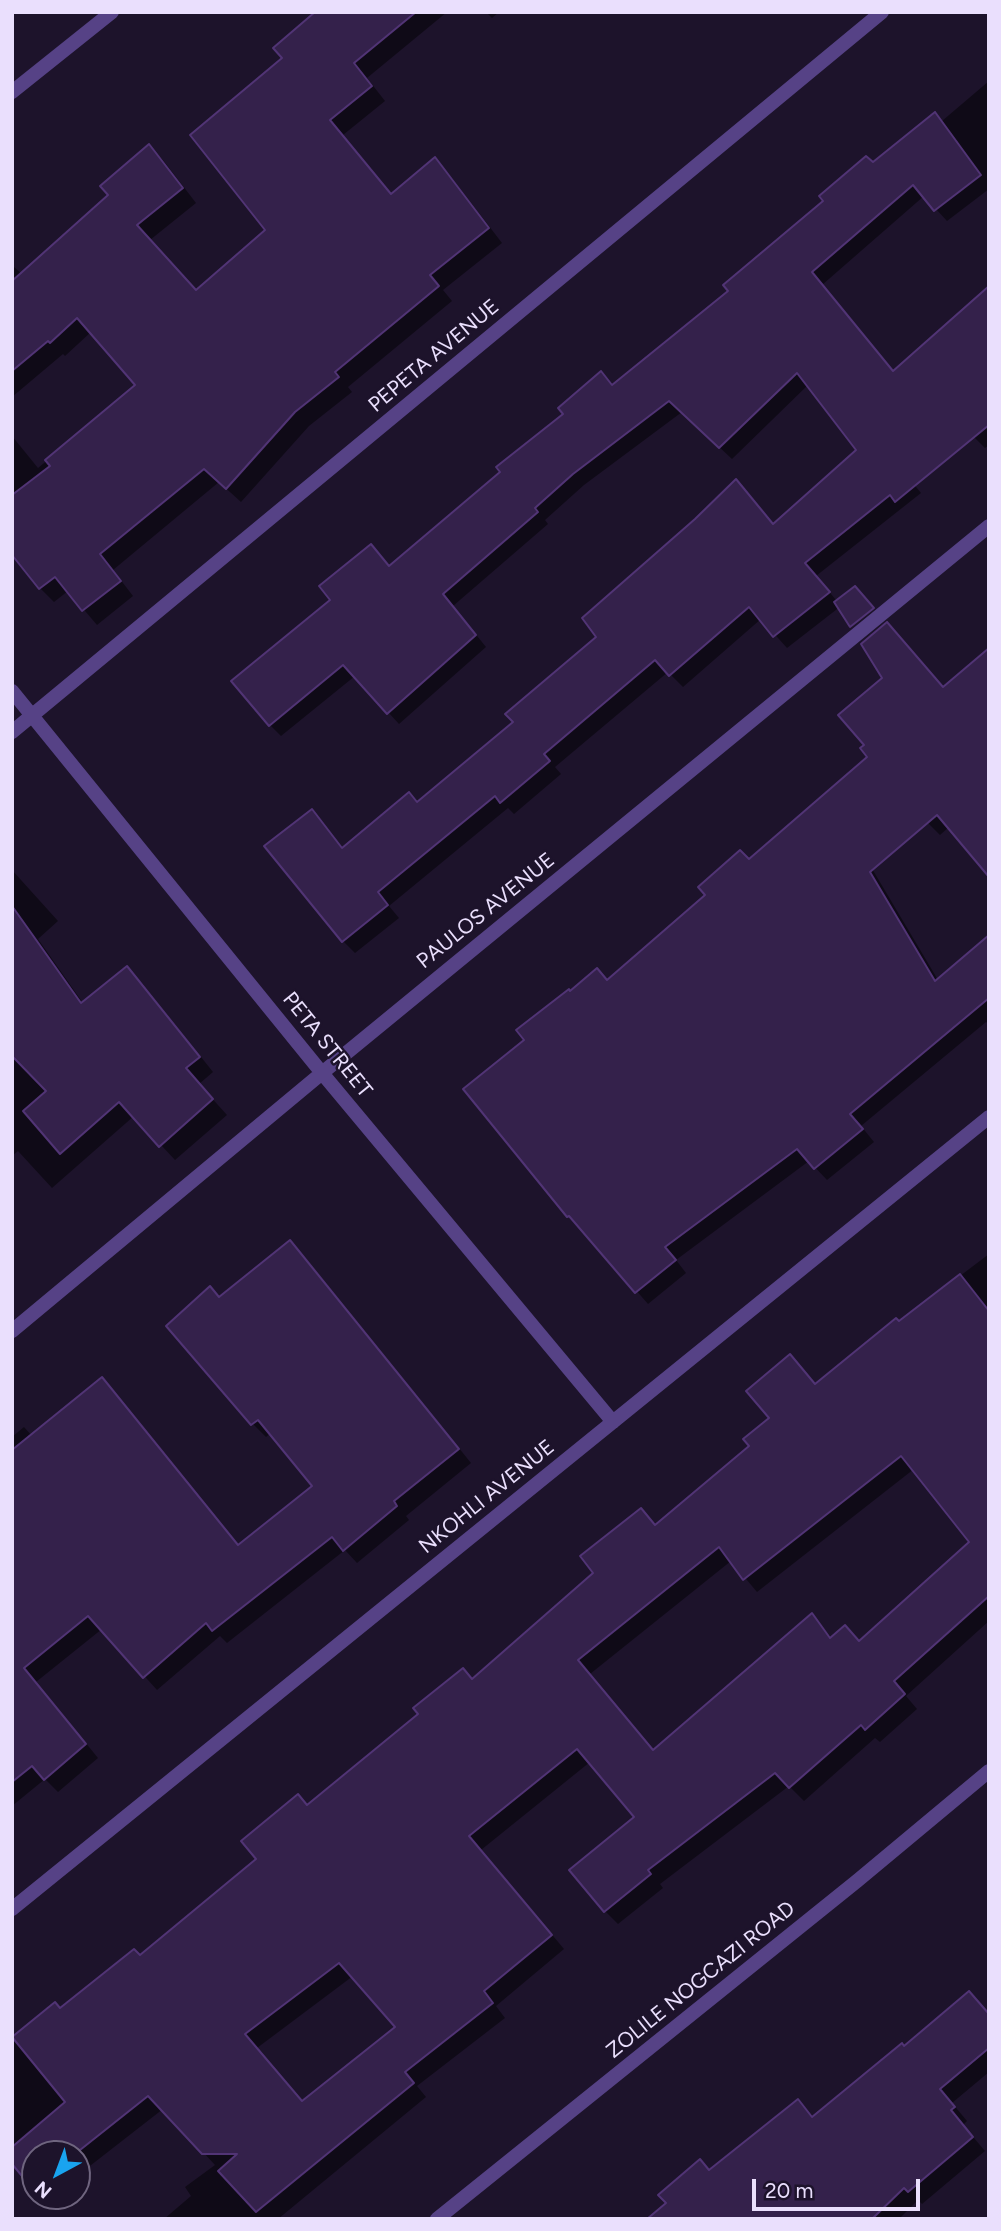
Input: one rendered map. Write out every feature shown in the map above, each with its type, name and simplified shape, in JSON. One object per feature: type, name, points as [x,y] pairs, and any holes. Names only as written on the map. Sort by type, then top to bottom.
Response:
[{"type":"street","points":[[12,92],[112,12]]},
{"type":"street","name":"PEPETA AVENUE","points":[[12,732],[882,12]]},
{"type":"street","name":"PAULOS AVENUE","points":[[12,1331],[989,526]]},
{"type":"street","name":"PETA STREET","points":[[12,691],[322,1073],[613,1422]]},
{"type":"street","name":"NKOHLI AVENUE","points":[[12,1909],[989,1117]]},
{"type":"street","name":"ZOLILE NOGCAZI ROAD","points":[[437,2219],[857,1881],[989,1771]]},
{"type":"building","points":[[315,12],[416,12],[354,63],[372,86],[330,120],[391,194],[435,157],[489,228],[430,275],[439,286],[335,372],[339,377],[295,412],[226,489],[204,469],[100,554],[121,581],[82,611],[55,577],[39,589],[12,555],[12,495],[50,466],[45,460],[135,385],[77,318],[50,343],[48,341],[12,371],[12,281],[108,195],[100,186],[149,144],[183,188],[137,225],[196,290],[265,230],[190,135],[282,58],[273,48]]},
{"type":"building","points":[[935,112],[981,175],[934,211],[913,185],[812,272],[893,371],[989,286],[989,425],[895,502],[890,495],[805,563],[830,592],[773,637],[749,607],[669,676],[655,660],[544,754],[550,761],[500,803],[495,796],[378,892],[388,905],[342,942],[264,846],[312,809],[342,848],[409,792],[417,802],[513,722],[505,714],[596,637],[582,618],[695,519],[736,479],[773,524],[856,450],[797,373],[719,448],[669,401],[573,474],[535,508],[538,512],[443,594],[476,635],[387,714],[343,665],[269,726],[231,681],[330,600],[319,586],[371,544],[389,566],[500,472],[496,467],[563,414],[558,408],[601,371],[612,385],[728,291],[723,285],[823,201],[819,196],[866,156],[873,162]]},
{"type":"building","points":[[855,586],[874,608],[850,627],[834,602]]},
{"type":"building","points":[[887,622],[943,687],[989,648],[989,877],[937,815],[870,872],[935,981],[989,935],[989,998],[850,1114],[863,1129],[814,1169],[797,1149],[665,1247],[676,1260],[635,1293],[569,1216],[567,1217],[463,1089],[524,1040],[516,1030],[597,968],[607,980],[705,895],[698,887],[740,850],[749,859],[867,757],[860,748],[864,745],[838,715],[882,678],[861,644]]},
{"type":"building","points":[[12,906],[81,1003],[127,966],[200,1057],[186,1068],[213,1099],[159,1147],[119,1102],[60,1154],[23,1111],[46,1091],[12,1056]]},
{"type":"building","points":[[290,1240],[459,1449],[394,1501],[397,1506],[343,1551],[332,1537],[212,1631],[206,1623],[143,1678],[88,1616],[24,1668],[86,1744],[44,1780],[32,1766],[12,1782],[12,1450],[102,1377],[238,1545],[312,1486],[258,1420],[251,1425],[166,1326],[210,1286],[219,1297]]},
{"type":"building","points":[[960,1274],[989,1311],[989,1596],[894,1681],[905,1694],[865,1730],[861,1725],[789,1788],[775,1773],[648,1870],[651,1874],[604,1912],[569,1870],[634,1817],[577,1749],[469,1836],[552,1935],[484,1991],[493,2003],[405,2072],[414,2083],[256,2212],[218,2171],[237,2154],[202,2154],[148,2096],[91,2141],[21,2140],[21,2175],[12,2164],[12,2147],[65,2102],[12,2037],[55,2002],[60,2008],[134,1949],[140,1955],[256,1859],[241,1841],[298,1794],[307,1805],[418,1714],[413,1708],[463,1668],[472,1679],[593,1573],[580,1556],[641,1508],[655,1525],[749,1446],[743,1439],[769,1418],[746,1391],[790,1354],[815,1384],[896,1318],[899,1321]],"holes":[[[901,1456],[969,1542],[859,1641],[845,1625],[830,1638],[812,1613],[653,1750],[578,1660],[719,1547],[743,1580]],[[339,1963],[395,2027],[302,2101],[245,2034]]]},
{"type":"building","points":[[969,1991],[989,2014],[989,2048],[940,2089],[955,2107],[951,2110],[973,2137],[908,2192],[904,2188],[872,2219],[647,2219],[666,2203],[658,2195],[700,2159],[709,2170],[798,2099],[812,2117],[902,2043],[904,2046]]}]
